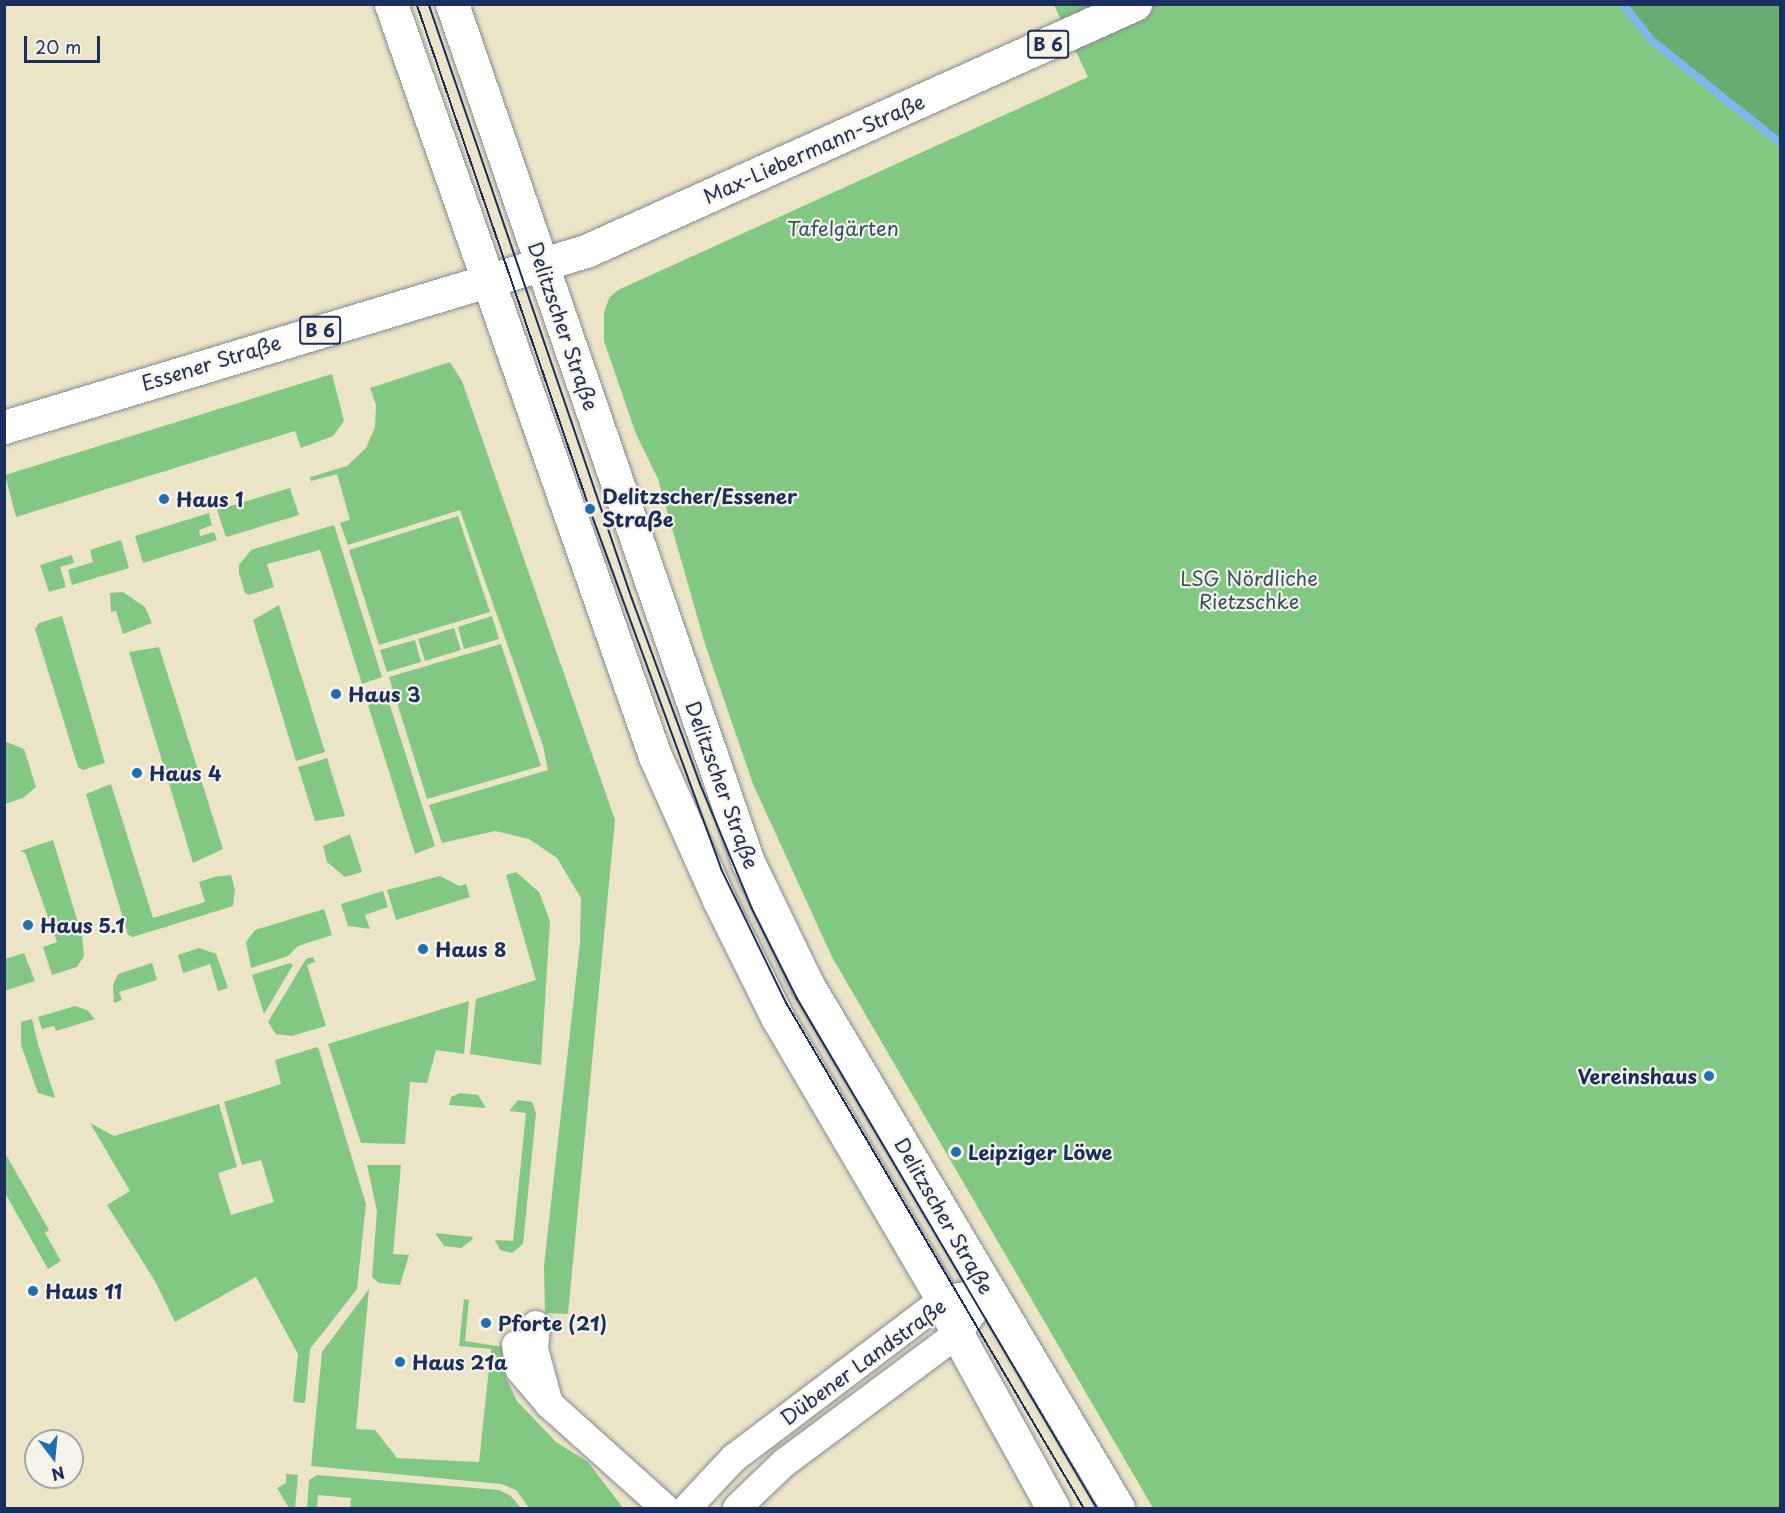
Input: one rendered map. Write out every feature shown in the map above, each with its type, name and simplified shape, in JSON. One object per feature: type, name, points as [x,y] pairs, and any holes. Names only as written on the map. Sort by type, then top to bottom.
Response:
[{"type":"main road","points":[[391,4],[655,756],[719,900],[777,1017],[943,1300],[957,1334],[1053,1509]]},
{"type":"main road","name":"Delitzscher Straße","points":[[452,4],[748,862],[807,984],[1118,1509]]},
{"type":"main road","name":"Max-Liebermann-Straße","points":[[487,279],[542,265],[596,247],[1135,4]]},
{"type":"main road","name":"Essener Straße","points":[[4,427],[487,279]]},
{"type":"street","name":"Dübener Landstraße","points":[[687,1509],[734,1458],[943,1300],[988,1292]]},
{"type":"street","name":"Dübener Landstraße","points":[[737,1509],[784,1463],[957,1334],[988,1292]]},
{"type":"street","points":[[526,1335],[520,1370],[549,1404],[665,1509]]},
{"type":"green space","name":"LSG Nördliche Rietzschke","points":[[1054,5],[1780,5],[1780,1508],[1153,1508],[832,957],[753,784],[705,644],[658,479],[636,434],[604,341],[604,313],[609,298],[618,290],[1088,77]]},
{"type":"green space","points":[[1627,5],[1780,5],[1780,138],[1653,37]]},
{"type":"green space","points":[[450,362],[462,381],[615,820],[568,1314],[545,1313],[544,1266],[580,943],[581,898],[557,858],[529,839],[495,831],[442,843],[429,805],[548,770],[543,746],[460,510],[348,545],[340,523],[350,520],[337,474],[311,481],[310,477],[347,466],[366,448],[375,427],[376,405],[370,388]]},
{"type":"green space","points":[[332,374],[344,421],[333,436],[301,448],[295,431],[16,517],[5,475]]},
{"type":"green space","points":[[290,488],[299,515],[226,537],[217,510]]},
{"type":"green space","points":[[209,513],[212,525],[199,530],[200,536],[214,532],[217,540],[143,563],[135,536]]},
{"type":"green space","points":[[458,516],[490,612],[379,645],[349,550]]},
{"type":"green space","points":[[334,525],[382,677],[362,684],[320,550],[267,564],[274,587],[249,595],[245,593],[239,573],[239,565],[251,550]]},
{"type":"green space","points":[[121,540],[129,568],[72,585],[68,570],[93,562],[90,550]]},
{"type":"green space","points":[[72,555],[74,563],[60,567],[66,587],[49,592],[40,565]]},
{"type":"green space","points":[[123,592],[145,607],[152,623],[123,634],[116,611],[111,612],[110,593]]},
{"type":"green space","points":[[279,605],[325,752],[296,761],[253,620]]},
{"type":"green space","points":[[62,616],[105,763],[83,770],[78,767],[35,629],[39,623]]},
{"type":"green space","points":[[492,616],[499,639],[464,649],[458,627]]},
{"type":"green space","points":[[454,628],[461,650],[425,661],[418,639]]},
{"type":"green space","points":[[415,640],[421,662],[387,672],[380,650]]},
{"type":"green space","points":[[501,644],[541,766],[427,799],[389,677]]},
{"type":"green space","points":[[159,647],[223,849],[193,863],[129,652]]},
{"type":"green space","points":[[387,696],[435,846],[415,854],[368,705]]},
{"type":"green space","points":[[4,741],[24,749],[36,787],[23,798],[5,804]]},
{"type":"green space","points":[[327,758],[345,816],[315,821],[298,767]]},
{"type":"green space","points":[[111,784],[153,918],[205,902],[199,882],[214,877],[231,875],[235,890],[233,906],[133,937],[128,935],[86,794]]},
{"type":"green space","points":[[350,834],[362,872],[345,877],[327,862],[323,846]]},
{"type":"green space","points":[[53,840],[82,936],[84,956],[77,967],[52,975],[43,947],[57,942],[25,853],[20,851]]},
{"type":"green space","points":[[516,872],[539,892],[550,921],[541,1065],[470,1054],[476,999],[536,980],[506,875]]},
{"type":"green space","points":[[440,876],[459,886],[466,884],[470,897],[396,920],[387,890]]},
{"type":"green space","points":[[383,891],[388,907],[365,915],[370,929],[348,926],[341,904]]},
{"type":"green space","points":[[324,909],[332,935],[298,946],[288,956],[251,968],[246,942],[255,930]]},
{"type":"green space","points":[[199,948],[216,954],[228,988],[218,991],[210,964],[183,973],[178,955]]},
{"type":"green space","points":[[24,953],[35,981],[5,991],[5,959]]},
{"type":"green space","points":[[313,957],[315,962],[307,965],[326,1026],[291,1036],[276,1034],[268,1022],[306,959]]},
{"type":"green space","points":[[152,963],[157,980],[119,992],[122,1000],[114,1003],[113,985],[118,974]]},
{"type":"green space","points":[[290,963],[293,965],[264,1014],[252,975]]},
{"type":"green space","points":[[469,1001],[464,1054],[436,1050],[427,1083],[410,1082],[405,1144],[361,1143],[328,1044]]},
{"type":"green space","points":[[75,1006],[87,1010],[95,1019],[56,1031],[54,1026],[42,1029],[38,1017]]},
{"type":"green space","points":[[32,1019],[55,1098],[38,1093],[21,1045],[21,1022]]},
{"type":"green space","points":[[318,1047],[366,1204],[357,1289],[310,1349],[305,1403],[293,1402],[298,1354],[256,1277],[175,1322],[155,1281],[107,1205],[130,1191],[90,1123],[114,1136],[219,1104],[237,1167],[218,1173],[231,1215],[274,1202],[261,1160],[242,1165],[224,1102],[281,1084],[275,1060]]},
{"type":"green space","points":[[460,1093],[478,1095],[486,1108],[449,1105],[451,1097]]},
{"type":"green space","points":[[518,1100],[532,1102],[536,1113],[523,1244],[512,1253],[500,1250],[495,1240],[513,1241],[526,1113],[509,1111]]},
{"type":"green space","points":[[5,1153],[49,1230],[45,1233],[61,1261],[48,1269],[5,1193]]},
{"type":"green space","points":[[367,1165],[401,1165],[393,1254],[409,1255],[400,1285],[379,1283],[372,1277],[377,1211]]},
{"type":"green space","points":[[435,1233],[473,1237],[461,1248],[444,1246]]},
{"type":"green space","points":[[369,1289],[356,1429],[375,1430],[397,1458],[479,1462],[491,1349],[459,1346],[464,1299],[469,1300],[465,1341],[503,1347],[505,1376],[517,1401],[556,1442],[588,1462],[623,1508],[529,1508],[516,1490],[501,1484],[311,1466],[322,1352]]},
{"type":"green space","points":[[286,1474],[298,1475],[295,1508],[289,1508],[277,1488],[286,1483]]},
{"type":"green space","points":[[317,1475],[499,1490],[511,1496],[521,1508],[350,1508],[351,1498],[318,1495],[317,1508],[307,1508],[309,1480]]},
{"type":"waterway","points":[[1623,4],[1651,40],[1780,143]]},
{"type":"tram line","points":[[417,4],[590,509],[722,870],[786,1002],[1084,1508]]},
{"type":"tram line","points":[[429,4],[632,598],[700,783],[752,908],[797,998],[1097,1508]]},
{"type":"place","name":"Haus 1","points":[[164,499]]},
{"type":"place","name":"Delitzscher/Essener Straße","points":[[590,509]]},
{"type":"place","name":"Haus 3","points":[[336,694]]},
{"type":"place","name":"Haus 4","points":[[137,773]]},
{"type":"place","name":"Haus 5.1","points":[[28,925]]},
{"type":"place","name":"Haus 8","points":[[423,949]]},
{"type":"place","name":"Vereinshaus","points":[[1709,1076]]},
{"type":"place","name":"Leipziger Löwe","points":[[956,1152]]},
{"type":"place","name":"Haus 11","points":[[33,1291]]},
{"type":"place","name":"Pforte (21)","points":[[486,1323]]},
{"type":"place","name":"Haus 21a","points":[[400,1362]]},
{"type":"park label","name":"Tafelgärten","points":[[843,228]]}]
